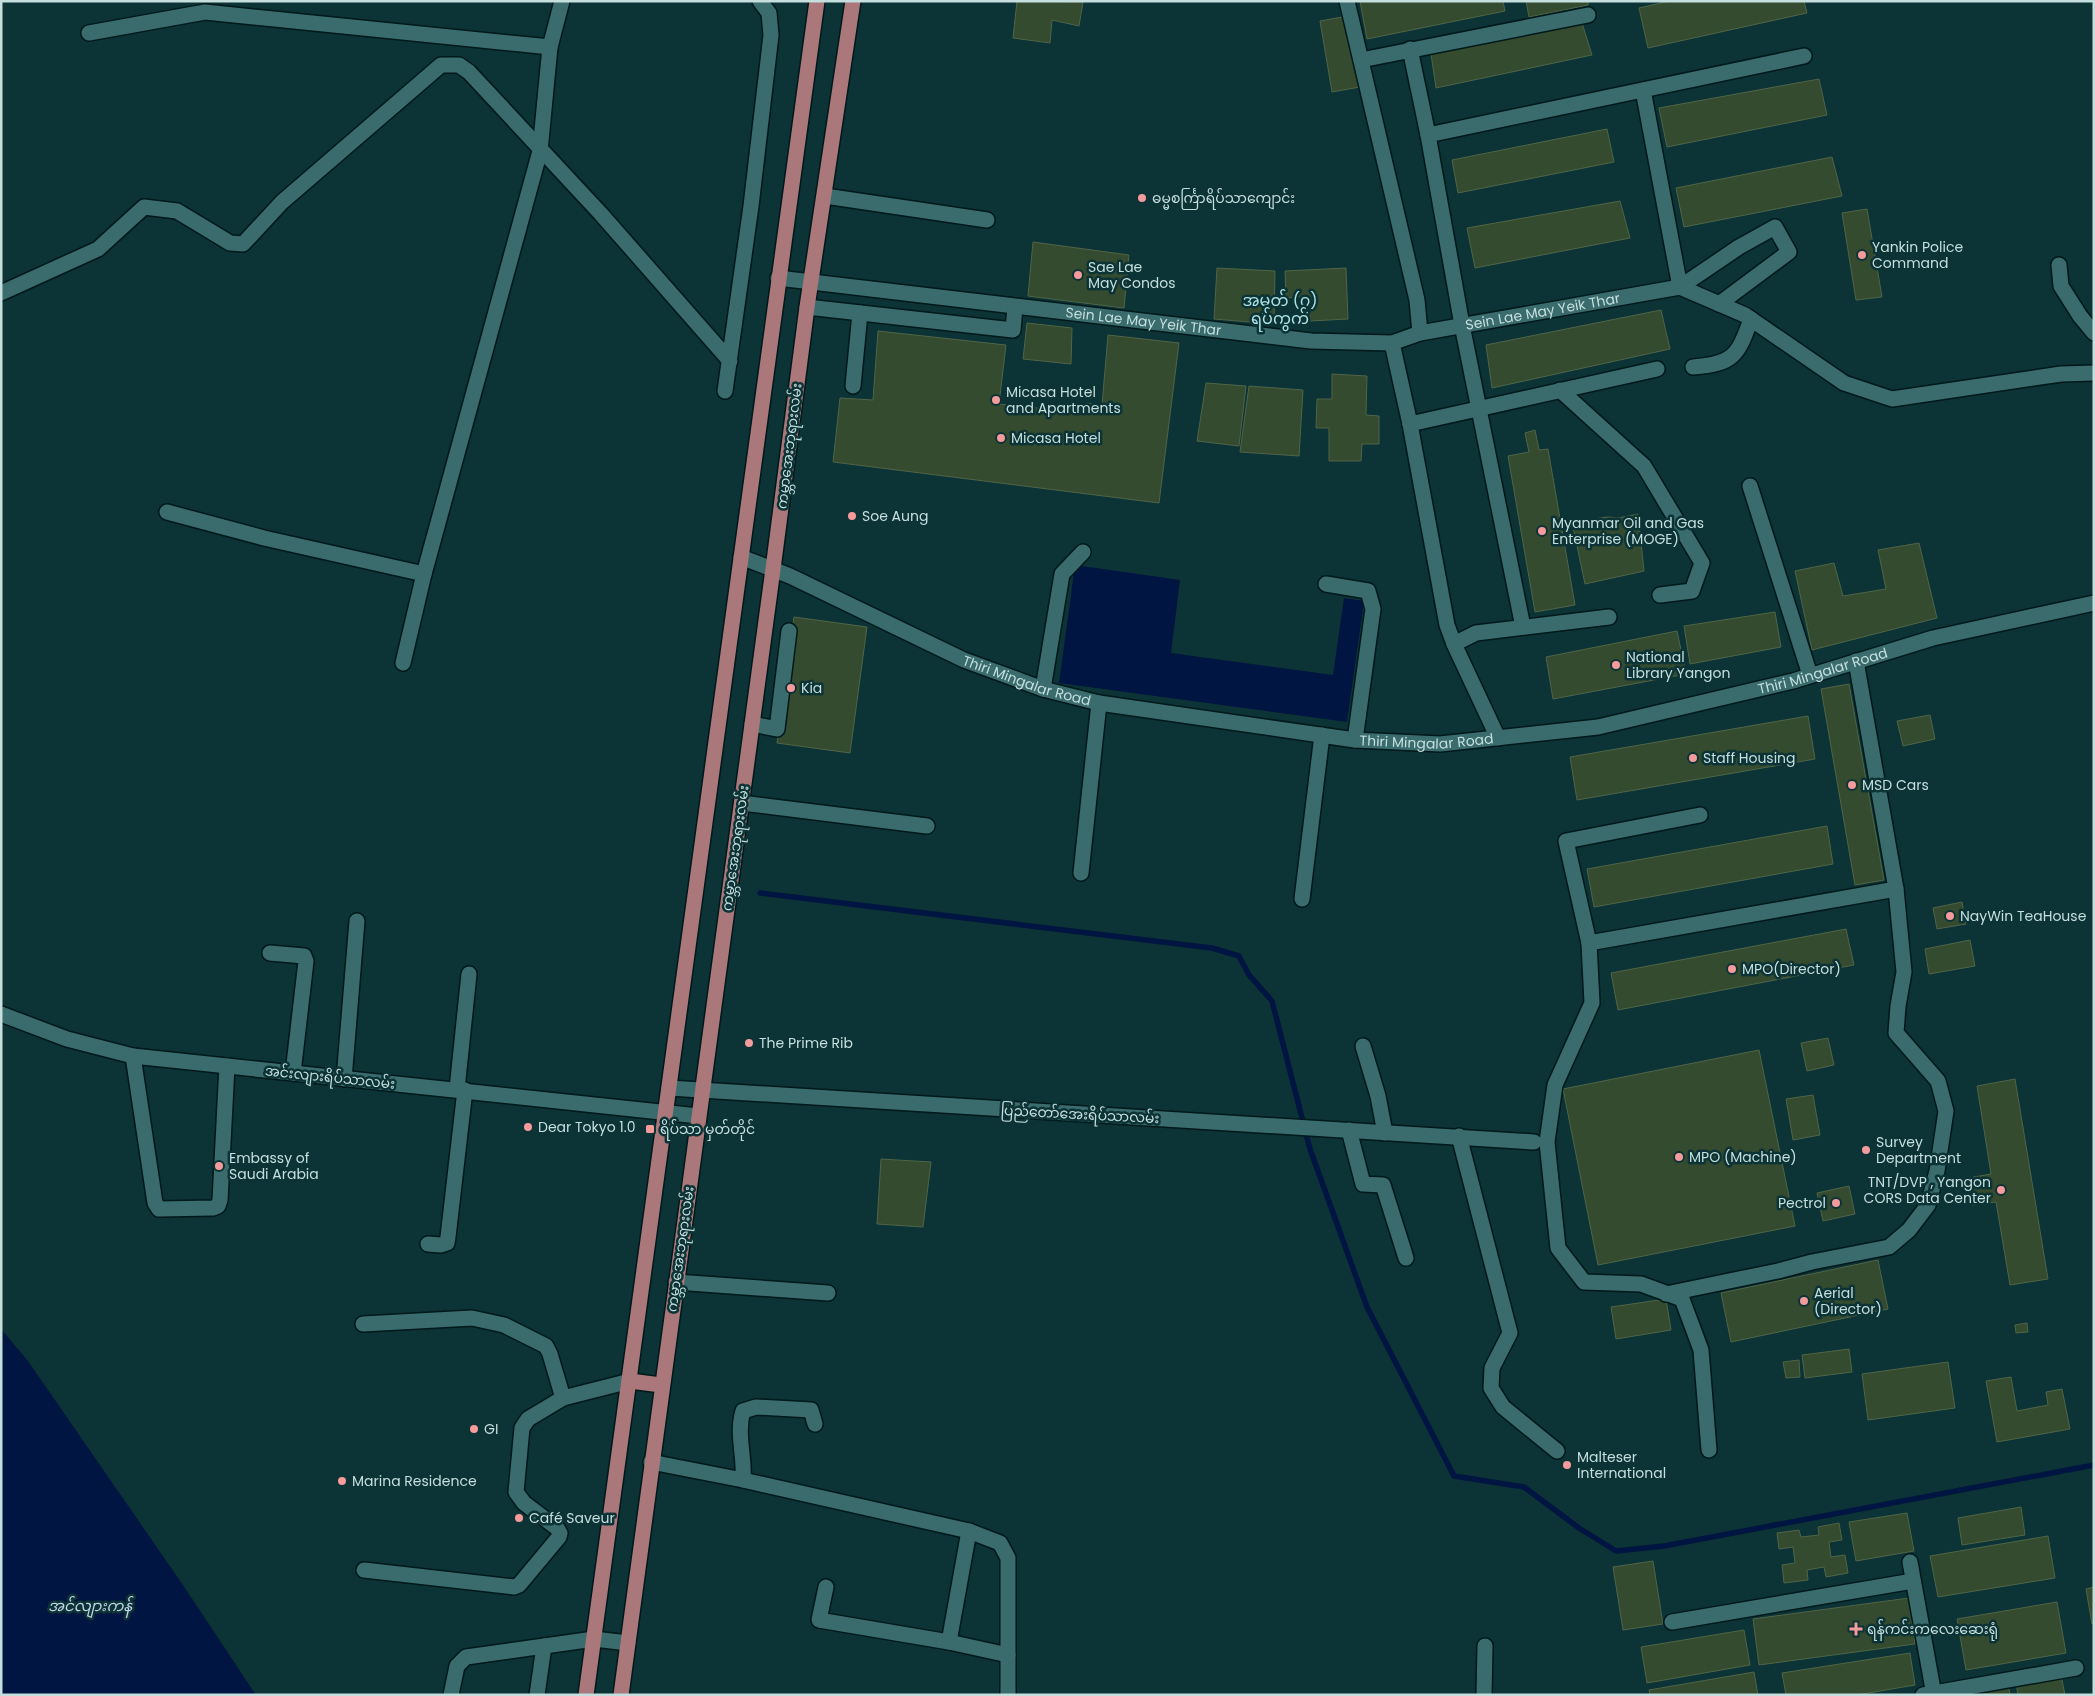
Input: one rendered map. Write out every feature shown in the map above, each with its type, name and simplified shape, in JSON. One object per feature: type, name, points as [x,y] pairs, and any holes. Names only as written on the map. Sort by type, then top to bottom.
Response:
[{"type":"main road","points":[[586,1695],[817,1]]},
{"type":"main road","name":"ကမ္ဘာအေးဘုရားလမ်း","points":[[620,1695],[742,803],[807,307],[853,1]]},
{"type":"main road","points":[[630,1381],[661,1385]]},
{"type":"street","points":[[403,663],[424,574],[540,150],[550,47],[562,1]]},
{"type":"street","points":[[725,391],[751,206],[770,35],[769,13],[760,1]]},
{"type":"street","points":[[1347,1],[1417,300],[1420,333]]},
{"type":"street","points":[[89,33],[205,12],[550,47]]},
{"type":"street","points":[[1361,60],[1588,15]]},
{"type":"street","points":[[1410,49],[1428,135],[1462,325],[1523,627]]},
{"type":"street","points":[[1428,135],[1804,56]]},
{"type":"street","points":[[1,293],[98,250],[144,207],[177,211],[230,243],[243,244],[282,202],[442,65],[459,65],[469,72],[601,214],[730,361]]},
{"type":"street","points":[[1643,90],[1680,287]]},
{"type":"street","points":[[825,196],[987,220]]},
{"type":"street","points":[[1680,287],[1739,247],[1775,227],[1789,252],[1719,304]]},
{"type":"street","points":[[2059,266],[2062,286],[2080,316],[2094,333]]},
{"type":"street","name":"Sein Lae May Yeik Thar","points":[[778,278],[1311,341],[1392,343],[1420,333],[1680,287]]},
{"type":"street","points":[[1680,287],[1751,319],[1844,383],[1892,399],[2060,374],[2094,373]]},
{"type":"street","points":[[807,307],[1013,330],[1015,307]]},
{"type":"street","points":[[853,386],[860,313]]},
{"type":"street","points":[[1693,367],[1710,366],[1726,360],[1741,348],[1751,319]]},
{"type":"street","points":[[1392,343],[1410,424],[1447,626],[1498,738]]},
{"type":"street","points":[[1410,424],[1657,369]]},
{"type":"street","points":[[1560,390],[1644,466],[1702,563],[1692,592],[1660,595]]},
{"type":"street","points":[[1750,486],[1810,675]]},
{"type":"street","points":[[167,512],[264,538],[424,574]]},
{"type":"street","points":[[1043,689],[1062,574],[1083,552]]},
{"type":"street","name":"Thiri Mingalar Road","points":[[741,557],[773,569],[964,660],[1043,689],[1099,703],[1355,740],[1440,744],[1598,727],[1810,675],[1934,638],[2094,603]]},
{"type":"street","points":[[1326,584],[1368,591],[1373,610],[1355,740]]},
{"type":"street","points":[[1454,644],[1476,633],[1608,617]]},
{"type":"street","points":[[752,724],[777,729],[789,631]]},
{"type":"street","points":[[1666,1294],[1889,1247],[1909,1230],[1928,1205],[1937,1171],[1946,1111],[1938,1082],[1896,1033],[1898,1006],[1904,972],[1896,889],[1856,661]]},
{"type":"street","points":[[1081,873],[1099,703]]},
{"type":"street","points":[[1302,899],[1322,735]]},
{"type":"street","points":[[742,803],[926,826]]},
{"type":"street","points":[[1700,815],[1566,841],[1589,943],[1592,1003],[1555,1085],[1547,1142],[1558,1248],[1584,1282],[1641,1284],[1682,1299],[1701,1350],[1708,1450]]},
{"type":"street","points":[[1589,943],[1896,889]]},
{"type":"street","points":[[344,1079],[358,921]]},
{"type":"street","points":[[270,953],[296,954],[304,956],[306,961],[293,1073]]},
{"type":"street","points":[[428,1244],[442,1245],[446,1243],[448,1237],[469,974]]},
{"type":"street","name":"အင်းလျားရိပ်သာလမ်း","points":[[1,1014],[67,1039],[133,1056],[698,1116]]},
{"type":"street","points":[[1363,1046],[1378,1096],[1386,1133]]},
{"type":"street","points":[[133,1056],[155,1203],[159,1209],[213,1208],[218,1206],[220,1200],[227,1066]]},
{"type":"street","name":"ပြည်တော်အေးရိပ်သာလမ်း","points":[[669,1088],[1534,1142]]},
{"type":"street","points":[[1349,1130],[1364,1184],[1383,1185],[1406,1258]]},
{"type":"street","points":[[1459,1136],[1510,1333],[1492,1368],[1491,1388],[1502,1407],[1557,1451]]},
{"type":"street","points":[[676,1282],[828,1293]]},
{"type":"street","points":[[363,1324],[472,1318],[504,1325],[546,1346],[563,1398]]},
{"type":"street","points":[[364,1570],[514,1587],[520,1586],[560,1537],[557,1528],[524,1503],[516,1492],[522,1428],[528,1418],[563,1398],[630,1381]]},
{"type":"street","points":[[743,1480],[744,1465],[740,1421],[743,1411],[756,1407],[811,1410],[815,1424]]},
{"type":"street","points":[[651,1462],[743,1480],[969,1531],[1000,1543],[1008,1558],[1008,1695]]},
{"type":"street","points":[[949,1642],[969,1531]]},
{"type":"street","points":[[1910,1562],[1930,1694],[2076,1668]]},
{"type":"street","points":[[1672,1622],[1913,1581]]},
{"type":"street","points":[[826,1587],[819,1620],[949,1642],[1008,1655]]},
{"type":"street","points":[[451,1695],[457,1666],[466,1657],[594,1639],[628,1643]]},
{"type":"street","points":[[536,1695],[544,1646]]},
{"type":"street","points":[[1484,1695],[1485,1646]]},
{"type":"water","points":[[1075,565],[1180,580],[1171,653],[1333,675],[1344,598],[1364,601],[1347,722],[1059,683]]},
{"type":"water","name":"အင်လျားကန်","points":[[1,1329],[28,1361],[185,1588],[256,1695],[1,1695]]},
{"type":"building","points":[[1017,1],[1083,2],[1079,26],[1052,20],[1050,43],[1013,38]]},
{"type":"building","points":[[1360,1],[1503,1],[1505,11],[1367,39]]},
{"type":"building","points":[[1526,1],[1588,1],[1588,5],[1529,17]]},
{"type":"building","points":[[1670,1],[1804,1],[1807,13],[1648,48],[1639,8]]},
{"type":"building","points":[[1348,16],[1360,87],[1332,92],[1320,21]]},
{"type":"building","points":[[1582,23],[1592,55],[1436,88],[1431,54]]},
{"type":"building","points":[[1819,79],[1827,115],[1667,147],[1659,108]]},
{"type":"building","points":[[1607,129],[1614,162],[1458,193],[1452,160]]},
{"type":"building","points":[[1832,157],[1842,196],[1684,227],[1676,188]]},
{"type":"building","points":[[1620,201],[1630,238],[1475,268],[1467,228]]},
{"type":"building","name":"Yankin Police Command","points":[[1867,209],[1882,297],[1856,300],[1842,213]]},
{"type":"building","name":"Sae Lae May Condos","points":[[1033,242],[1129,255],[1124,308],[1028,296]]},
{"type":"building","points":[[1217,268],[1275,271],[1274,324],[1214,319]]},
{"type":"building","points":[[1346,268],[1348,319],[1310,321],[1309,296],[1286,298],[1285,271]]},
{"type":"building","points":[[1661,310],[1670,349],[1492,388],[1486,345]]},
{"type":"building","points":[[1027,323],[1072,328],[1071,364],[1023,359]]},
{"type":"building","name":"Micasa Hotel","points":[[878,331],[1006,345],[999,404],[1085,413],[1086,403],[1102,405],[1108,335],[1179,343],[1159,503],[833,462],[840,398],[873,400]]},
{"type":"building","points":[[1332,374],[1367,376],[1366,415],[1379,416],[1379,444],[1362,444],[1361,461],[1329,461],[1329,428],[1316,428],[1317,399],[1332,399]]},
{"type":"building","points":[[1206,383],[1246,386],[1239,446],[1197,441]]},
{"type":"building","points":[[1249,386],[1303,390],[1299,456],[1240,452]]},
{"type":"building","name":"Myanmar Oil and Gas Enterprise (MOGE)","points":[[1535,430],[1539,450],[1548,449],[1575,605],[1535,612],[1508,456],[1529,452],[1525,433]]},
{"type":"building","points":[[1638,514],[1644,571],[1585,584],[1573,527],[1592,523],[1599,518],[1618,518]]},
{"type":"building","points":[[1919,543],[1937,618],[1812,650],[1795,571],[1834,563],[1843,596],[1886,589],[1878,550]]},
{"type":"building","points":[[1775,612],[1781,647],[1690,664],[1684,626]]},
{"type":"building","points":[[794,617],[867,627],[850,753],[777,743]]},
{"type":"building","name":"National Library Yangon","points":[[1677,631],[1686,674],[1553,699],[1546,657]]},
{"type":"building","name":"MSD Cars","points":[[1849,684],[1884,880],[1855,885],[1821,689]]},
{"type":"building","points":[[1930,715],[1935,739],[1903,746],[1897,721]]},
{"type":"building","name":"Staff Housing","points":[[1808,716],[1815,759],[1577,800],[1570,757]]},
{"type":"building","points":[[1827,826],[1833,864],[1594,907],[1587,869]]},
{"type":"building","name":"NayWin TeaHouse","points":[[1962,902],[1966,924],[1937,929],[1933,908]]},
{"type":"building","name":"MPO(Director)","points":[[1846,929],[1854,965],[1618,1010],[1611,973]]},
{"type":"building","points":[[1970,940],[1975,966],[1929,974],[1925,949]]},
{"type":"building","points":[[1828,1038],[1834,1065],[1807,1071],[1801,1043]]},
{"type":"building","name":"MPO (Machine)","points":[[1759,1050],[1795,1226],[1598,1265],[1563,1089]]},
{"type":"building","name":"TNT/DVP , Yangon CORS Data Center","points":[[2015,1079],[2048,1279],[2010,1285],[1996,1202],[1972,1205],[1968,1178],[1991,1174],[1977,1086]]},
{"type":"building","points":[[1813,1095],[1820,1135],[1793,1140],[1786,1099]]},
{"type":"building","points":[[881,1159],[931,1162],[923,1227],[877,1224]]},
{"type":"building","name":"Pectrol","points":[[1849,1186],[1855,1214],[1823,1221],[1817,1193]]},
{"type":"building","name":"Aerial (Director)","points":[[1878,1260],[1888,1309],[1731,1342],[1721,1293]]},
{"type":"building","points":[[1666,1299],[1671,1330],[1616,1339],[1611,1307]]},
{"type":"building","points":[[2027,1323],[2028,1332],[2016,1333],[2015,1325]]},
{"type":"building","points":[[1849,1349],[1852,1372],[1805,1378],[1802,1355]]},
{"type":"building","points":[[1799,1360],[1800,1377],[1786,1378],[1783,1362]]},
{"type":"building","points":[[1948,1362],[1955,1408],[1868,1420],[1862,1374]]},
{"type":"building","points":[[2011,1377],[2017,1411],[2048,1405],[2046,1392],[2062,1389],[2070,1429],[1997,1442],[1986,1381]]},
{"type":"building","points":[[2021,1507],[2025,1535],[1962,1545],[1958,1518]]},
{"type":"building","points":[[1907,1513],[1914,1551],[1856,1561],[1849,1522]]},
{"type":"building","points":[[1839,1523],[1842,1540],[1829,1542],[1831,1557],[1845,1555],[1848,1573],[1826,1577],[1824,1567],[1807,1570],[1808,1580],[1784,1583],[1782,1565],[1795,1563],[1793,1547],[1779,1549],[1777,1533],[1799,1530],[1801,1537],[1819,1535],[1818,1527]]},
{"type":"building","points":[[2048,1536],[2055,1578],[1938,1597],[1930,1556]]},
{"type":"building","points":[[1653,1561],[1663,1624],[1623,1630],[1613,1567]]},
{"type":"building","points":[[2094,1587],[2094,1623],[2092,1624],[2086,1589]]},
{"type":"building","points":[[1909,1598],[1915,1644],[1759,1665],[1753,1619]]},
{"type":"building","points":[[2057,1602],[2066,1653],[1966,1670],[1957,1619]]},
{"type":"building","points":[[1744,1630],[1750,1665],[1647,1683],[1641,1647]]},
{"type":"building","points":[[1910,1653],[1915,1685],[1857,1695],[1786,1695],[1782,1673]]},
{"type":"building","points":[[1754,1672],[1758,1695],[1650,1695],[1649,1690]]},
{"type":"building","points":[[2061,1675],[2065,1695],[2018,1695],[2016,1682]]},
{"type":"building","points":[[2008,1683],[2010,1695],[1963,1695]]},
{"type":"waterway","points":[[760,893],[1212,948],[1239,956],[1249,975],[1272,1001],[1310,1149],[1367,1307],[1454,1476],[1524,1487],[1579,1528],[1616,1551],[1664,1546],[2094,1465]]},
{"type":"place","name":"ဓမ္မစင်္ကြာရိပ်သာကျောင်း","points":[[1142,198]]},
{"type":"place","name":"Yankin Police Command","points":[[1862,255]]},
{"type":"place","name":"Sae Lae May Condos","points":[[1078,275]]},
{"type":"place","name":"Micasa Hotel and Apartments","points":[[996,400]]},
{"type":"place","name":"Micasa Hotel","points":[[1001,438]]},
{"type":"place","name":"Soe Aung","points":[[852,516]]},
{"type":"place","name":"Myanmar Oil and Gas Enterprise (MOGE)","points":[[1542,531]]},
{"type":"place","name":"National Library Yangon","points":[[1616,665]]},
{"type":"place","name":"Kia","points":[[791,688]]},
{"type":"place","name":"Staff Housing","points":[[1693,758]]},
{"type":"place","name":"MSD Cars","points":[[1852,785]]},
{"type":"place","name":"NayWin TeaHouse","points":[[1950,916]]},
{"type":"place","name":"MPO(Director)","points":[[1732,969]]},
{"type":"place","name":"The Prime Rib","points":[[749,1043]]},
{"type":"place","name":"Dear Tokyo 1.0","points":[[528,1127]]},
{"type":"place","name":"ရိပ်သာ မှတ်တိုင်","points":[[650,1129]]},
{"type":"place","name":"Survey Department","points":[[1866,1150]]},
{"type":"place","name":"MPO (Machine)","points":[[1679,1157]]},
{"type":"place","name":"Embassy of Saudi Arabia","points":[[219,1166]]},
{"type":"place","name":"TNT/DVP , Yangon CORS Data Center","points":[[2001,1190]]},
{"type":"place","name":"Pectrol","points":[[1836,1203]]},
{"type":"place","name":"Aerial (Director)","points":[[1804,1301]]},
{"type":"place","name":"GI","points":[[474,1429]]},
{"type":"place","name":"Malteser International","points":[[1567,1465]]},
{"type":"place","name":"Marina Residence","points":[[342,1481]]},
{"type":"place","name":"Café Saveur","points":[[519,1518]]},
{"type":"place","name":"ရန်ကင်းကလေးဆေးရုံ","points":[[1856,1629]]},
{"type":"district","name":"အမှတ် (၇) ရပ်ကွက်","points":[[1280,309]]}]
